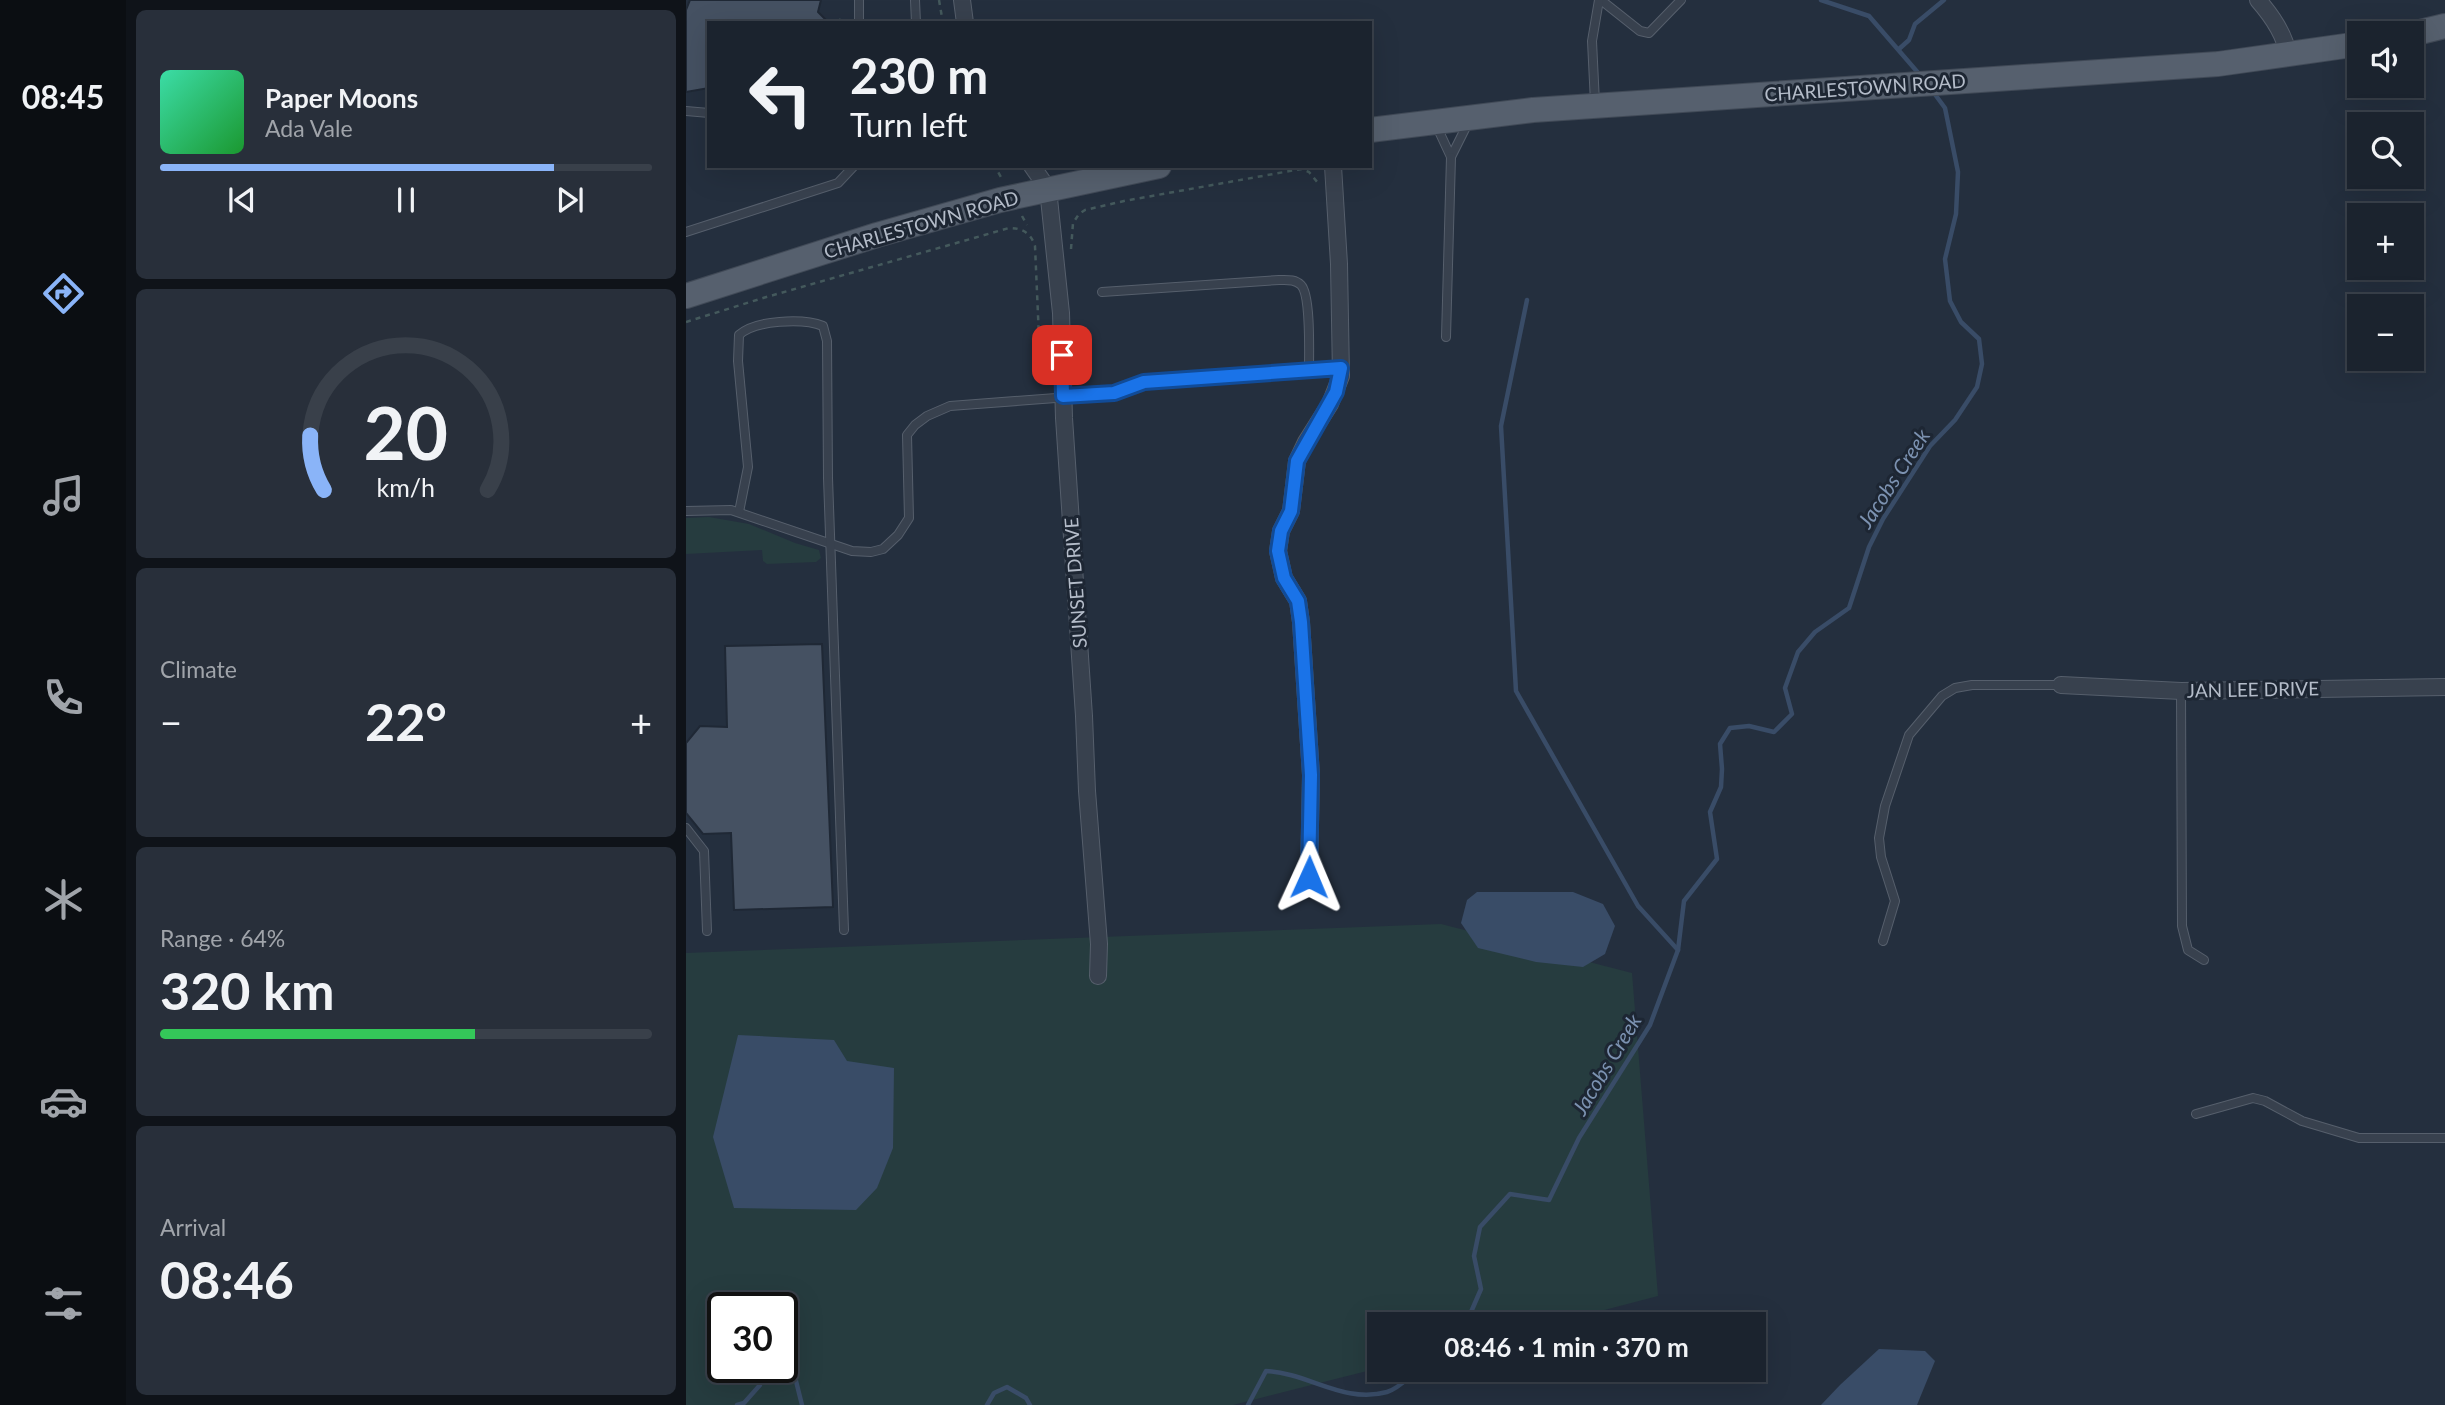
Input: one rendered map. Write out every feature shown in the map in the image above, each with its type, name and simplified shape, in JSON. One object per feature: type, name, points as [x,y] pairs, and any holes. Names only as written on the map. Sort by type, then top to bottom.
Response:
[{"type":"main road","points":[[2424,31],[2445,26]]},
{"type":"main road","name":"CHARLESTOWN ROAD","points":[[1372,131],[1434,121],[1595,106],[2174,68],[2347,46]]},
{"type":"main road","name":"CHARLESTOWN ROAD","points":[[686,296],[877,235],[1000,200],[1149,168]]},
{"type":"street","points":[[962,0],[965,21]]},
{"type":"street","points":[[2258,0],[2269,12],[2286,43],[2288,55]]},
{"type":"street","points":[[1033,168],[1048,189]]},
{"type":"street","points":[[1309,877],[1311,775],[1301,622],[1298,601],[1284,578],[1278,551],[1281,531],[1291,511],[1297,461],[1336,392],[1341,368],[1339,264],[1332,168]]},
{"type":"street","name":"SUNSET DRIVE","points":[[1048,189],[1061,313],[1063,396],[1099,944],[1098,976]]},
{"type":"street","name":"JAN LEE DRIVE","points":[[2061,685],[2181,691],[2445,687]]},
{"type":"lane","points":[[859,0],[859,21]]},
{"type":"lane","points":[[915,0],[916,21]]},
{"type":"lane","points":[[1595,106],[1592,41],[1600,0],[1640,31],[1650,33],[1681,0]]},
{"type":"lane","points":[[686,111],[707,113]]},
{"type":"lane","points":[[1446,337],[1451,157],[1472,117]]},
{"type":"lane","points":[[1434,121],[1451,157]]},
{"type":"lane","points":[[686,232],[838,183],[852,168]]},
{"type":"lane","points":[[1102,292],[1294,281],[1302,286],[1306,298],[1309,370]]},
{"type":"lane","points":[[739,513],[748,467],[737,348],[739,335],[754,326],[809,322],[823,326],[827,341],[828,478],[844,930]]},
{"type":"lane","points":[[686,511],[706,509],[739,513],[831,545],[852,551],[871,552],[883,549],[906,525],[911,511],[907,435],[927,416],[950,406],[1114,393],[1144,382],[1341,368]]},
{"type":"lane","points":[[1883,941],[1895,901],[1881,857],[1879,838],[1885,806],[1909,735],[1942,696],[1955,688],[1972,685],[2061,685]]},
{"type":"lane","points":[[2181,691],[2182,926],[2188,950],[2204,960]]},
{"type":"lane","points":[[686,828],[704,851],[707,931]]},
{"type":"lane","points":[[2196,1114],[2253,1098],[2265,1101],[2292,1117],[2347,1136],[2445,1138]]},
{"type":"path","points":[[940,0],[943,21]]},
{"type":"path","points":[[1072,259],[1072,228],[1076,217],[1084,210],[1301,169],[1309,172],[1318,183]]},
{"type":"path","points":[[686,323],[950,244],[1009,228],[1019,228],[1028,234],[1034,246],[1041,384]]},
{"type":"green space","points":[[709,517],[749,524],[819,550],[821,558],[816,562],[767,564],[763,561],[762,550],[686,554],[686,518]]},
{"type":"green space","points":[[1441,924],[1632,973],[1658,1296],[1597,1312],[1367,1312],[1367,1371],[1233,1405],[686,1405],[686,953]]},
{"type":"water","points":[[1477,892],[1573,892],[1603,904],[1615,926],[1605,954],[1583,967],[1536,962],[1478,948],[1461,923],[1467,900]]},
{"type":"water","points":[[738,1035],[834,1040],[847,1061],[894,1068],[893,1148],[877,1188],[856,1210],[734,1208],[713,1137]]},
{"type":"water","points":[[1879,1349],[1925,1351],[1935,1361],[1917,1405],[1821,1405],[1840,1385]]},
{"type":"building","points":[[690,0],[821,0],[818,12],[827,21],[707,21],[707,88],[686,92],[686,10]]},
{"type":"building","points":[[822,644],[833,907],[734,910],[731,833],[703,834],[686,813],[686,743],[700,726],[727,727],[725,646]]},
{"type":"waterway","name":"Jacobs Creek","points":[[1821,0],[1869,16],[1920,75]]},
{"type":"waterway","points":[[1899,49],[1909,40],[1915,24],[1944,0]]},
{"type":"waterway","name":"Jacobs Creek","points":[[1471,1312],[1481,1289],[1474,1256],[1480,1227],[1510,1194],[1549,1200],[1579,1138],[1650,1025],[1678,950],[1684,901],[1717,859],[1710,812],[1721,787],[1720,744],[1730,728],[1749,726],[1774,732],[1792,714],[1785,688],[1798,652],[1815,632],[1849,608],[1869,547],[1883,519],[1930,446],[1955,420],[1977,387],[1982,364],[1979,339],[1961,322],[1950,301],[1945,259],[1956,214],[1958,172],[1945,108],[1934,93]]},
{"type":"waterway","points":[[1527,300],[1501,426],[1516,691],[1638,906],[1678,950]]},
{"type":"waterway","name":"Jacobs Creek","points":[[1248,1405],[1266,1371],[1356,1394],[1387,1392],[1404,1382]]},
{"type":"waterway","points":[[737,1405],[744,1403],[760,1383]]},
{"type":"waterway","points":[[796,1383],[802,1405]]},
{"type":"waterway","points":[[987,1405],[994,1393],[1007,1387],[1026,1398],[1030,1405]]},
{"type":"route","points":[[1062,355],[1063,396],[1114,393],[1144,382],[1341,368],[1336,392],[1297,461],[1291,511],[1281,531],[1278,551],[1284,578],[1298,601],[1301,622],[1311,775],[1309,877]]}]
